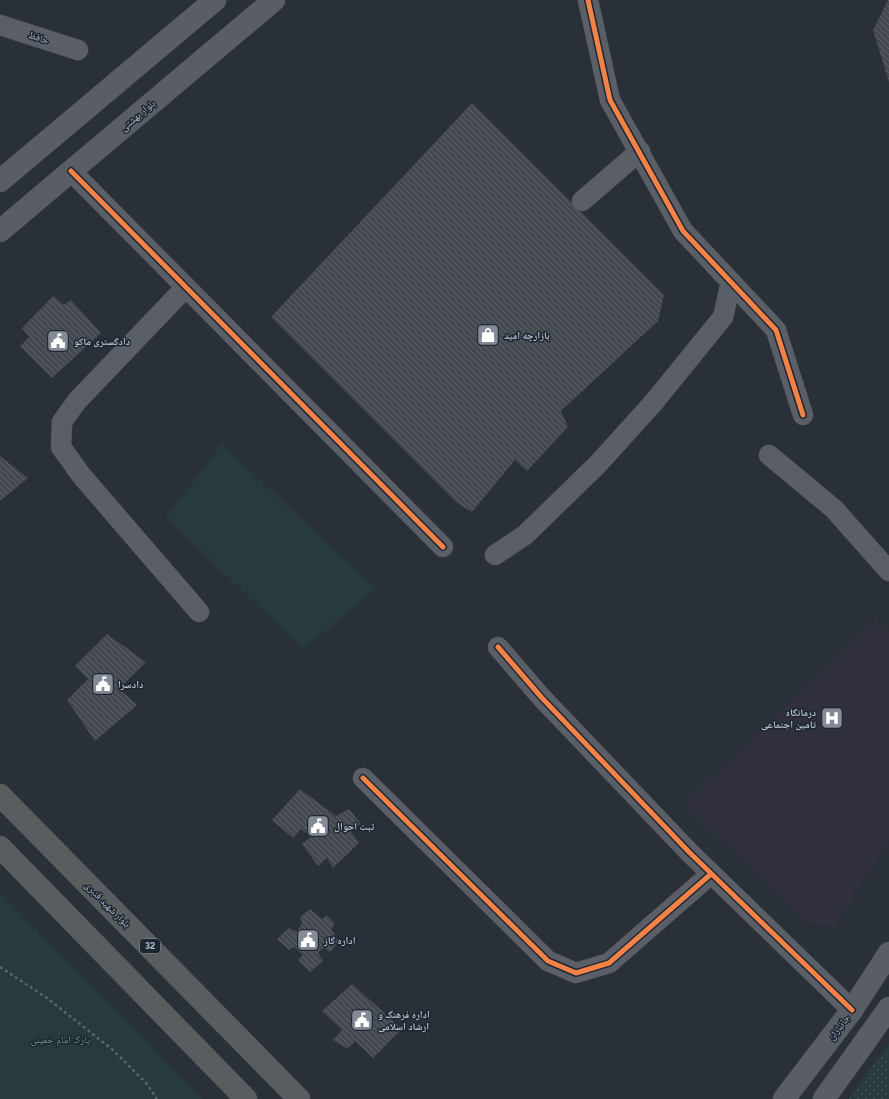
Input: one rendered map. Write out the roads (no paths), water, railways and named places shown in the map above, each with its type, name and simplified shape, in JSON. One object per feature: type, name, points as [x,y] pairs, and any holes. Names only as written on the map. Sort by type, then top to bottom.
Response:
[{"type":"highway","name":"بلوار شهید قنبری","points":[[0,795],[299,1099]]},
{"type":"highway","points":[[0,847],[246,1099]]},
{"type":"main road","points":[[0,181],[215,0]]},
{"type":"main road","name":"بلوار بهشتی","points":[[0,231],[274,0]]},
{"type":"main road","name":"جانبازان","points":[[784,1099],[852,1010],[889,953]]},
{"type":"main road","points":[[824,1099],[889,1008]]},
{"type":"street","points":[[588,0],[610,100],[683,231],[776,330],[803,415]]},
{"type":"street","name":"حافظ","points":[[0,25],[78,50]]},
{"type":"street","points":[[582,201],[640,152]]},
{"type":"street","points":[[71,171],[443,547]]},
{"type":"street","points":[[495,554],[525,535],[598,464],[654,402],[723,317],[730,282]]},
{"type":"street","points":[[186,287],[77,401],[62,422],[61,447],[81,475],[199,612]]},
{"type":"street","points":[[769,455],[834,509],[889,571]]},
{"type":"street","points":[[498,647],[548,703],[689,852],[852,1010]]},
{"type":"street","points":[[363,778],[548,961],[576,973],[609,963],[711,874]]},
{"type":"place","name":"بازارچه امید","points":[[488,335]]},
{"type":"place","name":"دادگستری ماکو","points":[[58,341]]},
{"type":"place","name":"دادسرا","points":[[103,684]]},
{"type":"place","name":"درمانگاه تامین اجتماعی","points":[[832,718]]},
{"type":"place","name":"ثبت احوال","points":[[318,826]]},
{"type":"place","name":"اداره گاز","points":[[308,940]]},
{"type":"place","name":"اداره فرهنگ و ارشاد اسلامی","points":[[362,1020]]},
{"type":"park label","name":"پارک امام خمینی","points":[[60,1039]]}]
